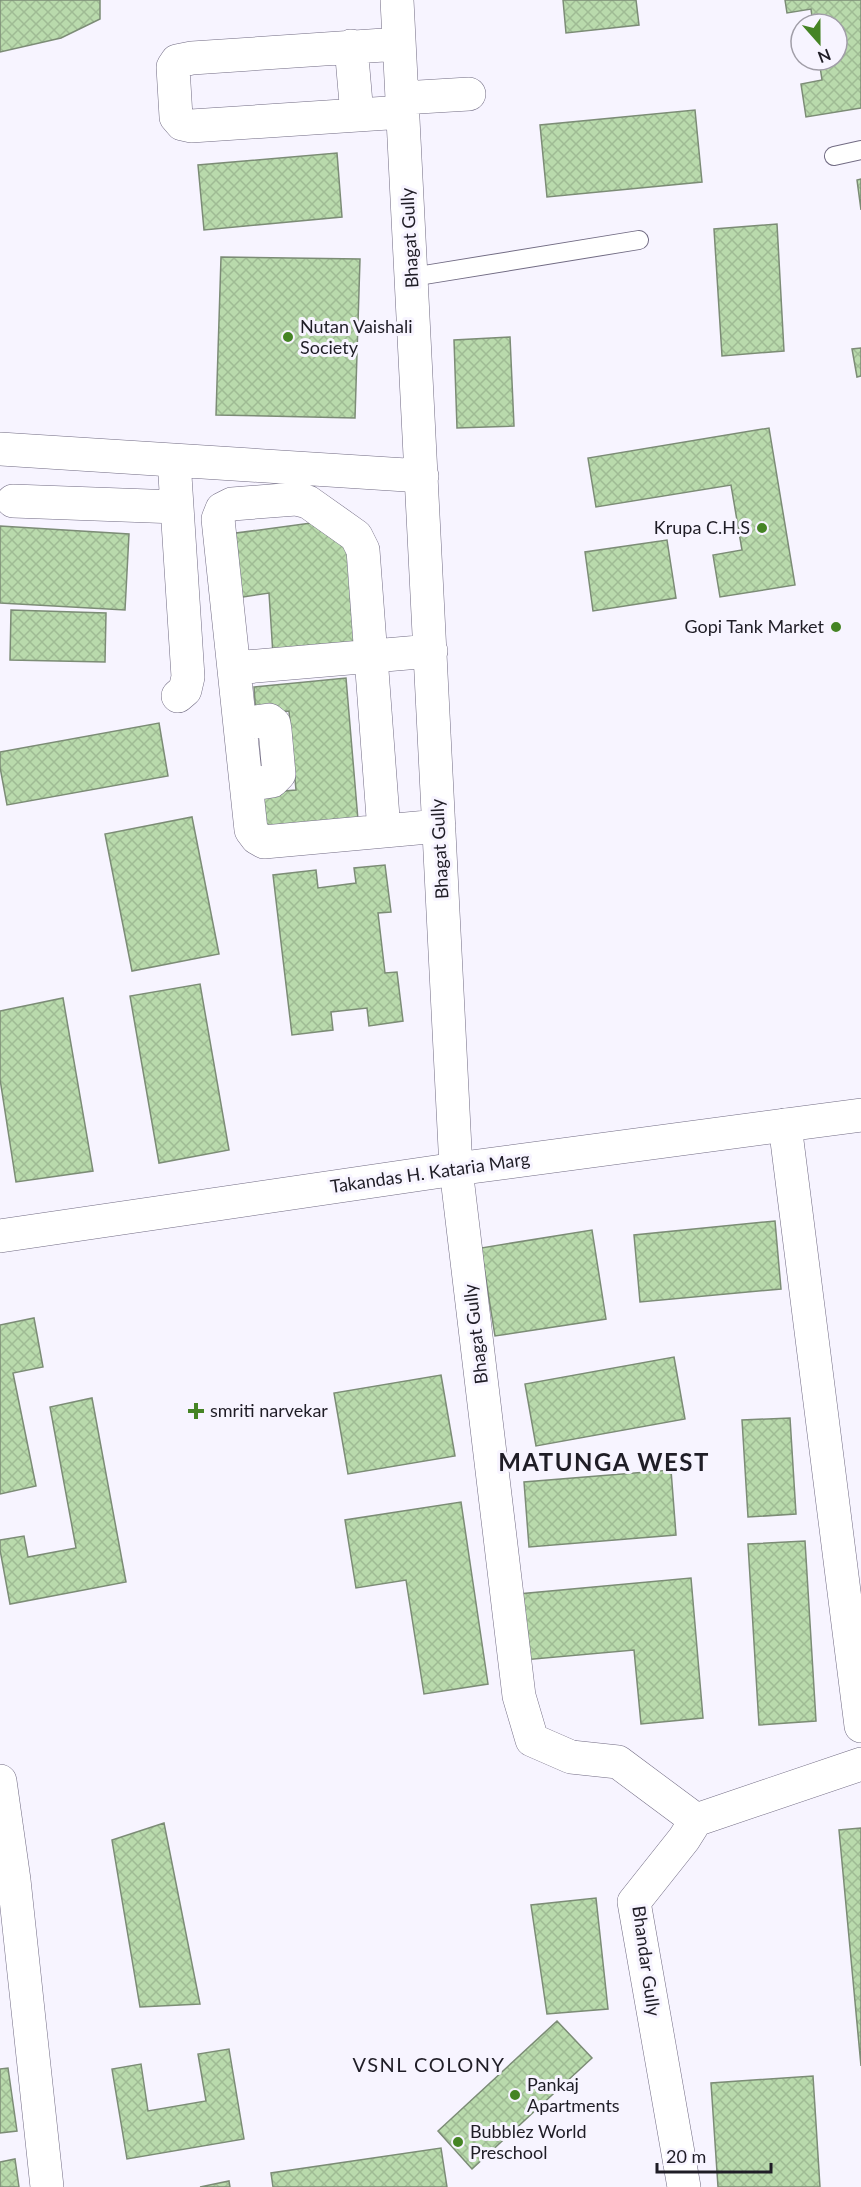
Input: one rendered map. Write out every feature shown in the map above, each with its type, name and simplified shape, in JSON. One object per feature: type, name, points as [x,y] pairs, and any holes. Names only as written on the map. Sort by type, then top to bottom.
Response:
[{"type":"street","name":"Bhagat Gully","points":[[398,0],[456,1169],[519,1696],[532,1740],[571,1757],[618,1762],[696,1820]]},
{"type":"street","points":[[399,44],[192,58],[177,61],[173,68],[176,117],[182,124],[191,126],[357,115],[469,94]]},
{"type":"street","points":[[351,46],[357,115]]},
{"type":"street","points":[[177,507],[13,509],[6,449],[422,476]]},
{"type":"street","points":[[174,460],[188,678],[186,690],[178,696]]},
{"type":"street","points":[[384,831],[363,550],[356,536],[308,502],[296,499],[232,504],[222,509],[218,519],[251,830],[257,838],[264,842],[439,826]]},
{"type":"street","points":[[234,668],[431,651]]},
{"type":"street","name":"Takandas H. Kataria Marg","points":[[0,1236],[456,1169],[861,1115]]},
{"type":"street","points":[[785,1125],[861,1726]]},
{"type":"street","points":[[696,1820],[861,1764]]},
{"type":"street","points":[[0,1781],[7,1880],[47,2187]]},
{"type":"street","name":"Bhandar Gully","points":[[684,2187],[634,1902],[684,1839],[696,1820]]},
{"type":"lane","points":[[834,156],[861,150]]},
{"type":"lane","points":[[412,277],[639,240]]},
{"type":"building","points":[[0,0],[100,0],[100,19],[61,38],[0,52]]},
{"type":"building","points":[[563,0],[636,0],[639,25],[566,33]]},
{"type":"building","points":[[785,0],[861,0],[861,108],[806,117],[801,84],[822,80],[821,72],[849,72],[849,12],[811,12],[811,9],[787,13]]},
{"type":"building","points":[[695,110],[702,182],[547,197],[540,125]]},
{"type":"building","points":[[337,153],[342,217],[204,230],[198,165]]},
{"type":"building","points":[[861,179],[861,210],[857,180]]},
{"type":"building","points":[[777,224],[784,351],[722,356],[714,229]]},
{"type":"building","name":"Nutan Vaishali Society","points":[[221,257],[360,259],[355,418],[216,415]]},
{"type":"building","points":[[510,337],[514,426],[457,428],[454,340]]},
{"type":"building","points":[[861,348],[861,376],[857,377],[852,349]]},
{"type":"building","name":"Krupa C.H.S","points":[[769,428],[795,585],[720,597],[713,555],[742,550],[731,485],[596,507],[588,458]]},
{"type":"building","points":[[311,523],[350,544],[358,648],[273,655],[269,593],[237,598],[229,534]]},
{"type":"building","points":[[0,526],[129,534],[125,610],[0,603]]},
{"type":"building","points":[[667,540],[676,598],[593,611],[585,552]]},
{"type":"building","points":[[11,610],[106,613],[105,662],[10,660]]},
{"type":"building","points":[[346,678],[358,820],[264,829],[260,793],[296,790],[289,711],[256,714],[254,687]]},
{"type":"building","points":[[159,723],[168,776],[7,805],[0,767],[0,752]]},
{"type":"building","points":[[192,817],[219,954],[132,971],[105,834]]},
{"type":"building","points":[[385,865],[391,912],[378,913],[385,973],[397,972],[403,1021],[369,1026],[367,1008],[331,1012],[333,1030],[292,1035],[273,875],[316,870],[318,888],[356,883],[354,868]]},
{"type":"building","points":[[200,984],[229,1150],[159,1163],[130,996]]},
{"type":"building","points":[[63,998],[93,1171],[16,1182],[0,1079],[0,1011]]},
{"type":"building","points":[[775,1221],[781,1289],[640,1302],[634,1235]]},
{"type":"building","points":[[592,1230],[606,1319],[495,1336],[481,1248]]},
{"type":"building","points":[[34,1318],[43,1367],[13,1373],[36,1486],[0,1494],[0,1325]]},
{"type":"building","points":[[674,1357],[685,1419],[536,1446],[525,1384]]},
{"type":"building","points":[[441,1375],[455,1456],[348,1474],[334,1393]]},
{"type":"building","points":[[92,1398],[126,1582],[10,1604],[0,1540],[24,1536],[28,1557],[76,1548],[50,1407]]},
{"type":"building","points":[[790,1418],[796,1514],[748,1517],[742,1420]]},
{"type":"building","points":[[671,1470],[676,1535],[529,1547],[524,1482]]},
{"type":"building","points":[[461,1502],[488,1684],[424,1694],[406,1580],[356,1588],[345,1520]]},
{"type":"building","points":[[805,1541],[816,1721],[759,1725],[748,1544]]},
{"type":"building","points":[[691,1578],[703,1718],[641,1724],[634,1650],[523,1660],[518,1594]]},
{"type":"building","points":[[164,1823],[200,2004],[140,2007],[112,1840]]},
{"type":"building","points":[[861,1828],[861,2066],[839,1830]]},
{"type":"building","points":[[596,1898],[608,2009],[547,2014],[531,1905]]},
{"type":"building","name":"Pankaj Apartments","points":[[557,2021],[592,2058],[472,2169],[438,2131]]},
{"type":"building","points":[[229,2049],[244,2139],[127,2159],[112,2069],[141,2064],[148,2111],[206,2101],[198,2054]]},
{"type":"building","points":[[8,2068],[17,2131],[0,2133],[0,2069]]},
{"type":"building","points":[[813,2076],[820,2187],[718,2187],[711,2083]]},
{"type":"building","points":[[441,2148],[447,2187],[273,2187],[271,2173]]},
{"type":"building","points":[[15,2159],[19,2187],[0,2187],[0,2162]]},
{"type":"building","points":[[229,2181],[230,2187],[200,2187]]},
{"type":"place","name":"Nutan Vaishali Society","points":[[288,337]]},
{"type":"place","name":"Krupa C.H.S","points":[[762,528]]},
{"type":"place","name":"Gopi Tank Market","points":[[836,627]]},
{"type":"place","name":"smriti narvekar","points":[[196,1411]]},
{"type":"place","name":"Pankaj Apartments","points":[[515,2095]]},
{"type":"place","name":"Bubblez World Preschool","points":[[458,2142]]},
{"type":"district","name":"MATUNGA WEST","points":[[604,1463]]},
{"type":"district","name":"VSNL COLONY","points":[[429,2065]]}]
